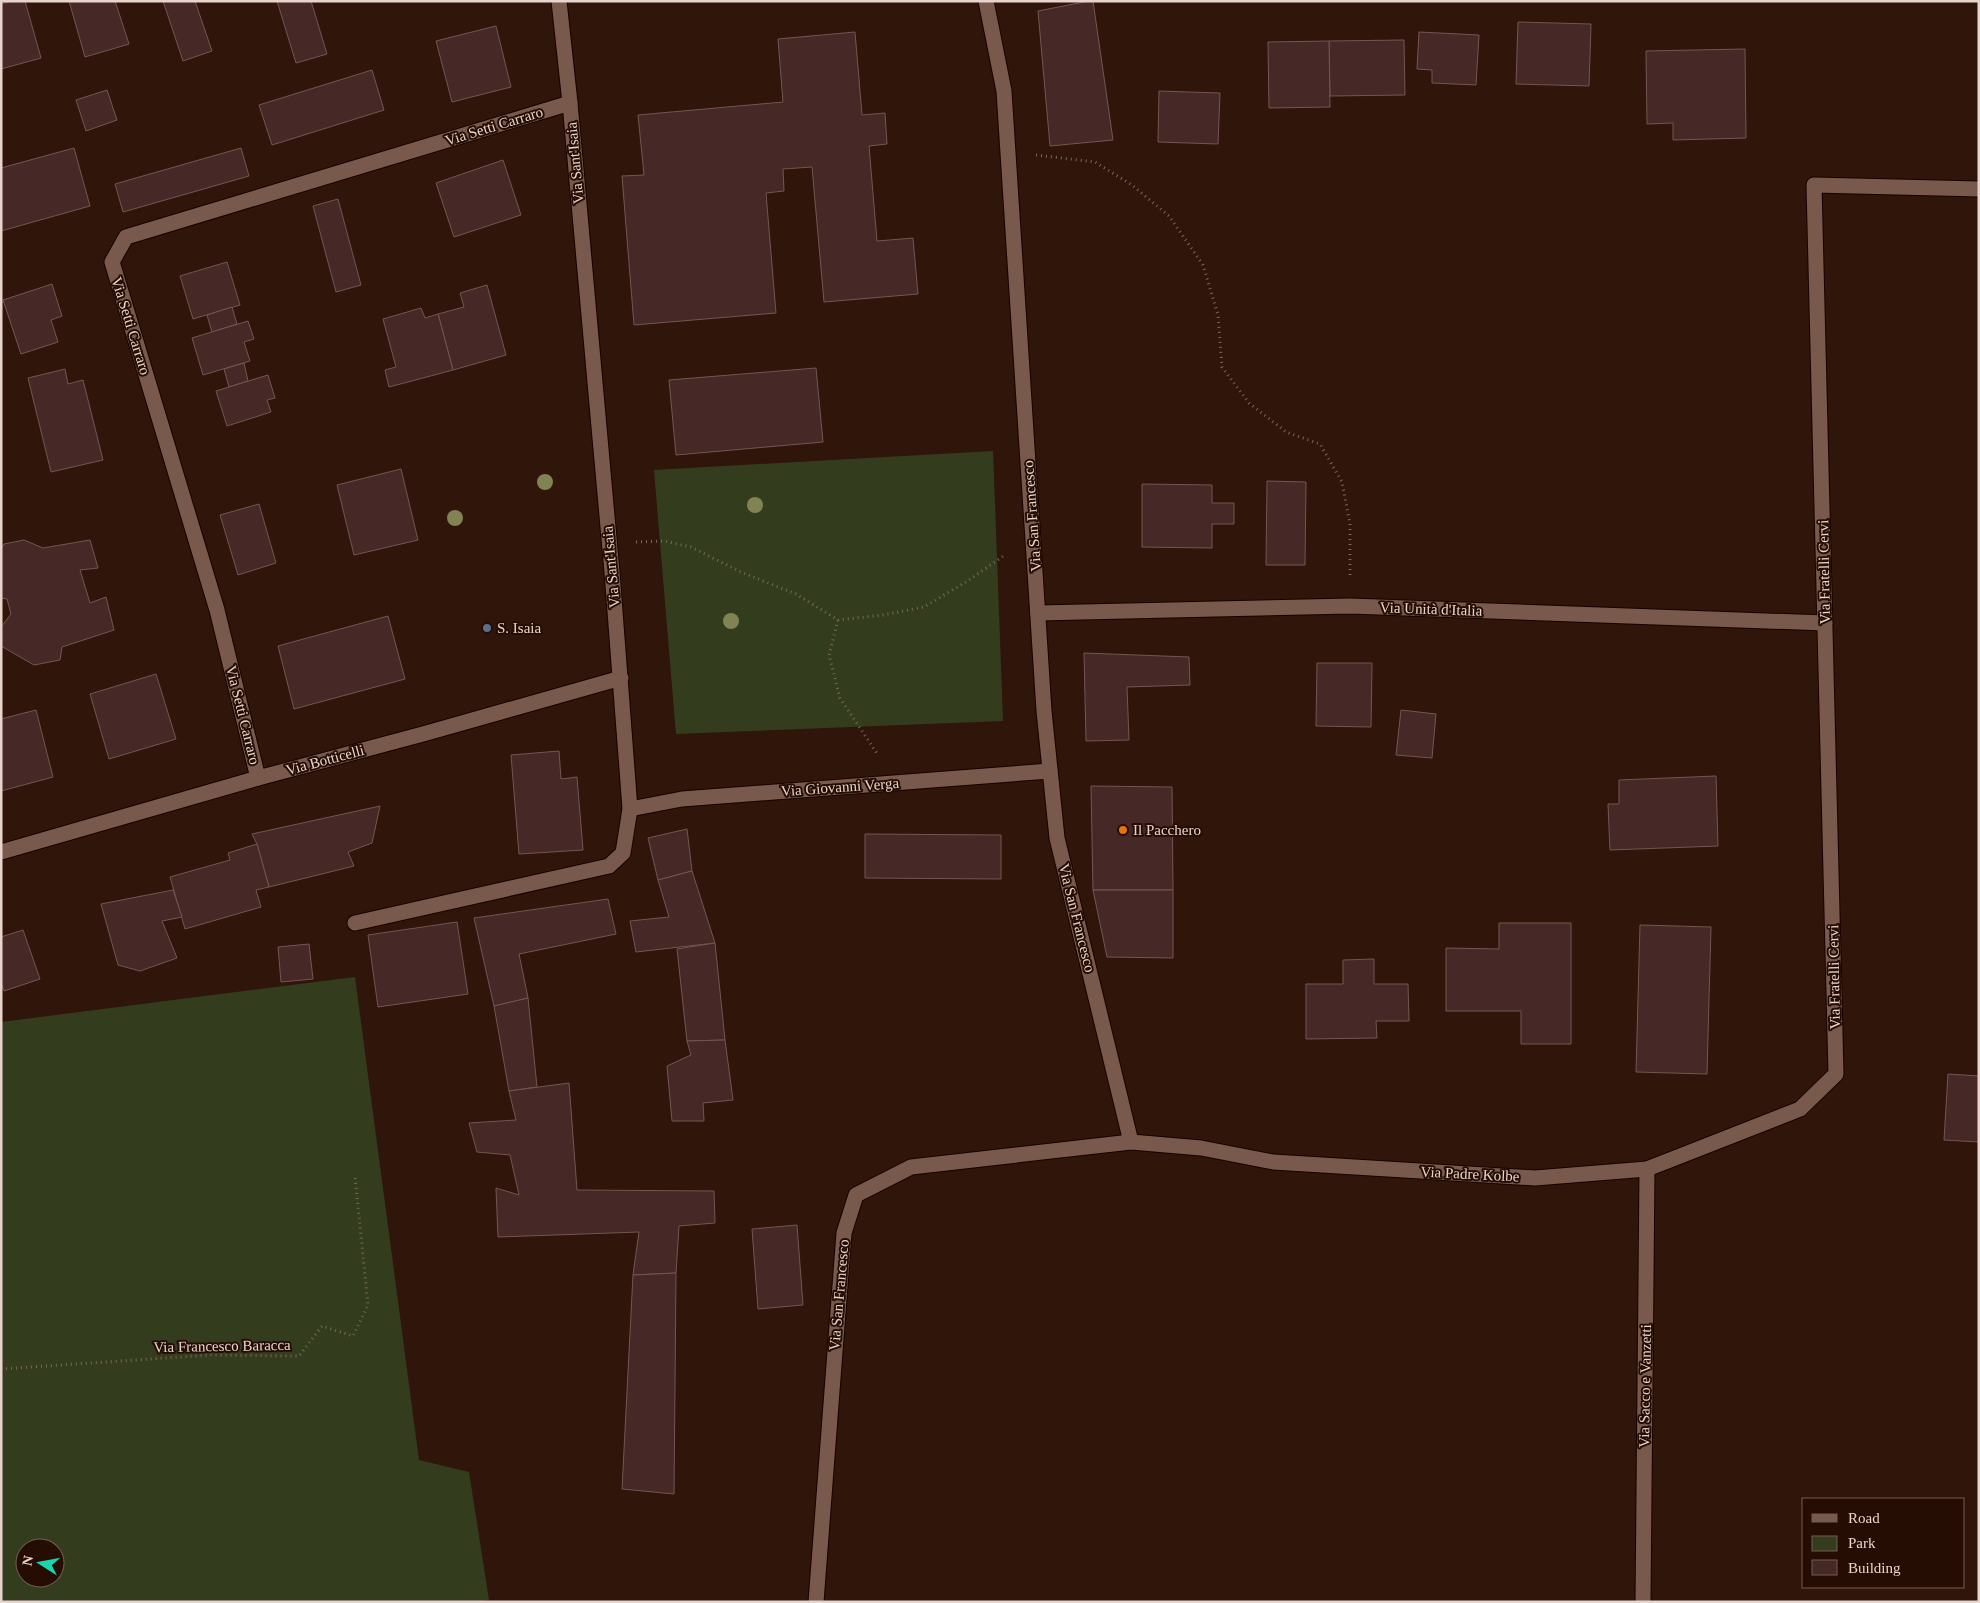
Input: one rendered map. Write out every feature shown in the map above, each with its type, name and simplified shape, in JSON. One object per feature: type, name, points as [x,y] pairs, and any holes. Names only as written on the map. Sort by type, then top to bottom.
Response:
[{"type":"street","name":"Via Sant'Isaia","points":[[355,923],[609,866],[623,853],[630,809],[621,678],[570,103],[559,1]]},
{"type":"street","name":"Via San Francesco","points":[[816,1602],[844,1233],[856,1194],[911,1167],[1131,1142],[1057,838],[1044,711],[1004,91],[986,1]]},
{"type":"street","name":"Via Setti Carraro","points":[[258,778],[218,610],[112,262],[126,237],[570,103]]},
{"type":"street","name":"Via Fratelli Cervi","points":[[1800,1109],[1836,1074],[1814,185],[1979,189]]},
{"type":"street","name":"Via Unità d'Italia","points":[[1038,613],[1350,606],[1825,623]]},
{"type":"street","name":"Via Botticelli","points":[[1,852],[258,778],[621,678]]},
{"type":"street","name":"Via Giovanni Verga","points":[[630,809],[682,799],[1050,771]]},
{"type":"street","name":"Via Padre Kolbe","points":[[1131,1142],[1200,1148],[1273,1162],[1535,1178],[1647,1169],[1800,1109]]},
{"type":"street","name":"Via Sacco e Vanzetti","points":[[1643,1602],[1647,1169]]},
{"type":"path","points":[[1009,152],[1095,162],[1132,185],[1169,216],[1203,265],[1218,315],[1222,367],[1249,403],[1286,432],[1320,444],[1342,482],[1350,524],[1350,606]]},
{"type":"path","points":[[609,543],[664,541],[691,546],[741,572],[796,594],[838,620],[882,616],[924,607],[966,582],[1033,537]]},
{"type":"path","points":[[838,620],[829,655],[840,698],[896,783]]},
{"type":"path","name":"Via Francesco Baracca","points":[[1,1369],[210,1355],[299,1356],[322,1326],[353,1336],[368,1305],[355,1176]]},
{"type":"green space","points":[[993,451],[1003,721],[676,734],[654,470]]},
{"type":"green space","points":[[355,977],[419,1460],[469,1472],[489,1600],[472,1602],[1,1602],[1,1022]]},
{"type":"building","points":[[12,1],[25,1],[41,58],[1,69],[1,4]]},
{"type":"building","points":[[69,1],[115,1],[129,44],[85,57]]},
{"type":"building","points":[[163,1],[195,1],[212,51],[183,61]]},
{"type":"building","points":[[277,1],[311,1],[327,54],[296,63]]},
{"type":"building","points":[[1093,1],[1113,140],[1050,146],[1038,11]]},
{"type":"building","points":[[1518,22],[1591,24],[1589,86],[1516,84]]},
{"type":"building","points":[[496,26],[511,87],[452,102],[436,41]]},
{"type":"building","points":[[855,32],[862,115],[885,113],[887,144],[869,146],[877,241],[913,238],[918,294],[824,302],[812,167],[783,169],[784,191],[766,193],[776,313],[634,325],[622,176],[644,175],[638,115],[783,102],[778,39]]},
{"type":"building","points":[[1419,32],[1479,35],[1476,85],[1432,83],[1432,70],[1417,69]]},
{"type":"building","points":[[1404,40],[1405,95],[1330,96],[1329,41]]},
{"type":"building","points":[[1329,41],[1330,107],[1269,108],[1268,42]]},
{"type":"building","points":[[1745,49],[1746,138],[1673,140],[1673,123],[1647,124],[1646,51]]},
{"type":"building","points":[[372,70],[384,110],[272,145],[259,105]]},
{"type":"building","points":[[107,90],[117,120],[86,131],[76,100]]},
{"type":"building","points":[[1159,91],[1220,93],[1218,144],[1158,142]]},
{"type":"building","points":[[74,148],[90,206],[1,231],[1,168]]},
{"type":"building","points":[[241,148],[249,176],[123,212],[115,184]]},
{"type":"building","points":[[503,160],[521,215],[454,237],[436,183]]},
{"type":"building","points":[[338,199],[361,285],[336,292],[313,206]]},
{"type":"building","points":[[227,262],[240,305],[193,319],[180,276]]},
{"type":"building","points":[[52,284],[62,316],[51,320],[58,342],[21,354],[3,300]]},
{"type":"building","points":[[487,285],[506,355],[453,370],[438,314],[464,307],[460,293]]},
{"type":"building","points":[[232,307],[237,324],[212,332],[207,315]]},
{"type":"building","points":[[421,308],[425,318],[438,314],[453,370],[389,387],[385,370],[396,367],[383,319]]},
{"type":"building","points":[[248,321],[254,339],[244,342],[250,361],[203,375],[192,338]]},
{"type":"building","points":[[244,363],[248,381],[229,387],[224,369]]},
{"type":"building","points":[[816,368],[823,442],[676,455],[669,380]]},
{"type":"building","points":[[65,369],[68,384],[83,380],[103,460],[51,472],[28,378]]},
{"type":"building","points":[[268,375],[275,398],[267,400],[271,412],[227,426],[216,391]]},
{"type":"building","points":[[401,469],[418,540],[354,555],[337,485]]},
{"type":"building","points":[[1267,481],[1306,482],[1305,565],[1266,565]]},
{"type":"building","points":[[1142,484],[1212,485],[1212,503],[1234,503],[1234,524],[1212,524],[1212,548],[1142,547]]},
{"type":"building","points":[[259,504],[276,563],[238,575],[220,515]]},
{"type":"building","points":[[24,540],[43,548],[90,540],[98,568],[80,570],[90,603],[106,597],[114,630],[62,647],[60,660],[34,665],[1,646],[1,627],[11,614],[7,599],[1,598],[1,549],[4,544]]},
{"type":"building","points":[[388,616],[405,679],[294,709],[278,646]]},
{"type":"building","points":[[1084,653],[1189,657],[1190,685],[1127,687],[1129,740],[1086,741]]},
{"type":"building","points":[[1317,663],[1372,663],[1371,727],[1316,726]]},
{"type":"building","points":[[156,674],[176,739],[109,759],[90,694]]},
{"type":"building","points":[[36,710],[53,777],[1,791],[1,719]]},
{"type":"building","points":[[1401,710],[1436,714],[1432,758],[1396,755]]},
{"type":"building","points":[[559,751],[561,779],[577,777],[583,850],[519,854],[511,755]]},
{"type":"building","points":[[1716,776],[1718,846],[1610,850],[1608,804],[1619,804],[1619,780]]},
{"type":"building","points":[[1091,786],[1172,787],[1173,890],[1093,890]]},
{"type":"building","points":[[380,806],[372,843],[348,852],[354,866],[269,887],[257,844],[252,834]]},
{"type":"building","points":[[687,829],[692,871],[658,880],[648,838]]},
{"type":"building","points":[[865,834],[1001,835],[1001,879],[865,878]]},
{"type":"building","points":[[257,844],[269,887],[256,890],[261,907],[185,929],[170,877],[230,860],[228,853]]},
{"type":"building","points":[[692,871],[715,943],[636,952],[630,921],[669,917],[658,880]]},
{"type":"building","points":[[173,890],[182,917],[162,921],[177,958],[140,971],[118,965],[101,904]]},
{"type":"building","points":[[1093,890],[1173,890],[1173,958],[1107,957]]},
{"type":"building","points":[[608,899],[616,934],[519,954],[528,998],[494,1006],[474,918]]},
{"type":"building","points":[[457,922],[468,994],[378,1007],[368,935]]},
{"type":"building","points":[[1499,923],[1571,923],[1571,1044],[1521,1044],[1521,1011],[1446,1011],[1446,948],[1499,949]]},
{"type":"building","points":[[1640,925],[1711,927],[1707,1074],[1636,1072]]},
{"type":"building","points":[[23,930],[40,979],[4,991],[1,983],[1,937]]},
{"type":"building","points":[[715,943],[725,1040],[687,1041],[677,949]]},
{"type":"building","points":[[309,944],[313,979],[281,982],[278,947]]},
{"type":"building","points":[[1374,959],[1374,984],[1408,984],[1409,1021],[1376,1021],[1377,1038],[1306,1039],[1306,984],[1343,984],[1343,960]]},
{"type":"building","points":[[528,998],[537,1087],[509,1091],[494,1006]]},
{"type":"building","points":[[725,1040],[733,1100],[703,1103],[704,1121],[672,1121],[667,1066],[691,1055],[687,1041]]},
{"type":"building","points":[[1948,1074],[1979,1076],[1979,1142],[1944,1140]]},
{"type":"building","points":[[569,1083],[577,1190],[714,1191],[715,1223],[679,1226],[676,1273],[633,1275],[639,1232],[498,1237],[496,1188],[519,1195],[510,1155],[477,1152],[469,1123],[516,1120],[509,1091]]},
{"type":"building","points":[[797,1225],[803,1305],[758,1309],[752,1229]]},
{"type":"building","points":[[676,1273],[674,1494],[622,1489],[633,1275]]},
{"type":"place","name":"S. Isaia","points":[[487,628]]},
{"type":"place","name":"Il Pacchero","points":[[1123,830]]}]
